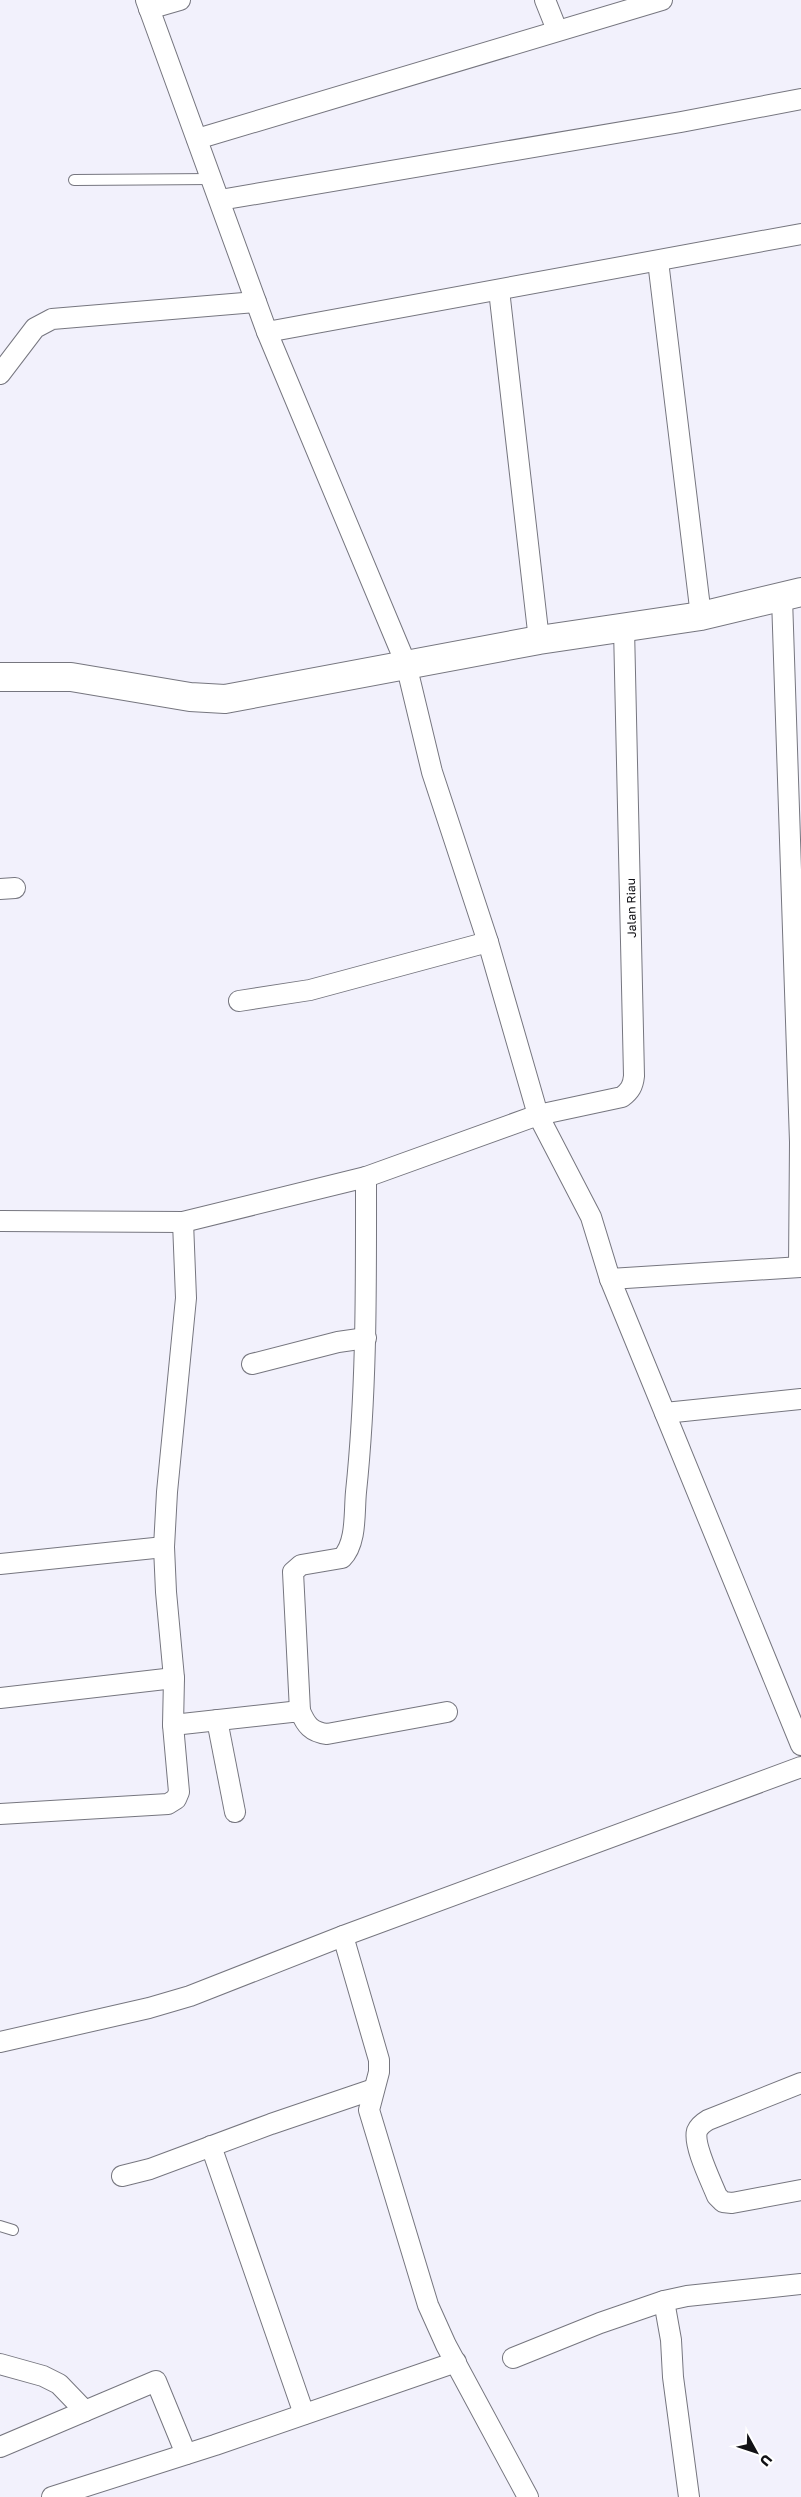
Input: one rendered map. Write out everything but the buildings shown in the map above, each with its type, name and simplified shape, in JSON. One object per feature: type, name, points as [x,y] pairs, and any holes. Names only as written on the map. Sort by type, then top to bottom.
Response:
[{"type":"street","points":[[180,0],[148,4],[267,332],[406,664],[437,788],[488,942],[538,1116],[592,1217],[610,1279],[801,1745]]},
{"type":"street","points":[[545,0],[557,30]]},
{"type":"street","points":[[197,139],[662,0]]},
{"type":"street","points":[[220,200],[681,122],[801,99]]},
{"type":"street","points":[[267,332],[801,234]]},
{"type":"street","points":[[658,261],[701,616]]},
{"type":"street","points":[[499,290],[538,640]]},
{"type":"street","points":[[0,374],[35,328],[52,319],[256,302]]},
{"type":"street","points":[[0,677],[79,677],[190,697],[224,699],[538,640],[701,616],[791,595],[800,1087],[800,1267],[610,1279]]},
{"type":"street","name":"Jalan Riau","points":[[0,1222],[183,1222],[366,1177],[538,1116],[622,1097],[629,1092],[634,1084],[624,628]]},
{"type":"street","points":[[239,1001],[310,990],[488,942]]},
{"type":"street","points":[[366,1177],[366,1338],[362,1433],[349,1550],[338,1560],[301,1565],[294,1570],[292,1578],[300,1711],[305,1723],[313,1731],[327,1734],[447,1712]]},
{"type":"street","points":[[0,1814],[168,1804],[173,1802],[178,1796],[180,1788],[173,1725],[174,1678],[164,1547],[167,1492],[186,1298],[183,1222]]},
{"type":"street","points":[[252,1364],[338,1342],[366,1338]]},
{"type":"street","points":[[665,1413],[801,1398]]},
{"type":"street","points":[[0,1564],[164,1547]]},
{"type":"street","points":[[0,1698],[174,1678]]},
{"type":"street","points":[[173,1725],[300,1711]]},
{"type":"street","points":[[217,1720],[235,1812]]},
{"type":"street","points":[[0,2042],[150,2008],[233,1980],[343,1936],[801,1766]]},
{"type":"street","points":[[343,1936],[379,2060],[379,2072],[369,2110],[415,2265],[428,2304],[446,2345],[528,2497]]},
{"type":"street","points":[[801,2083],[708,2120],[701,2125],[696,2134],[698,2145],[717,2196],[723,2202],[732,2203],[801,2190]]},
{"type":"street","points":[[122,2176],[150,2169],[374,2089]]},
{"type":"street","points":[[211,2146],[304,2414]]},
{"type":"street","points":[[513,2358],[592,2326],[664,2301],[687,2296],[801,2284]]},
{"type":"street","points":[[664,2301],[671,2340],[673,2377],[689,2497]]},
{"type":"street","points":[[52,2497],[186,2454],[456,2362]]},
{"type":"street","points":[[0,2364],[43,2376],[59,2384],[86,2411]]},
{"type":"street","points":[[0,2448],[156,2381],[186,2454]]},
{"type":"lane","points":[[74,180],[212,179]]},
{"type":"lane","points":[[0,2226],[13,2230]]}]
